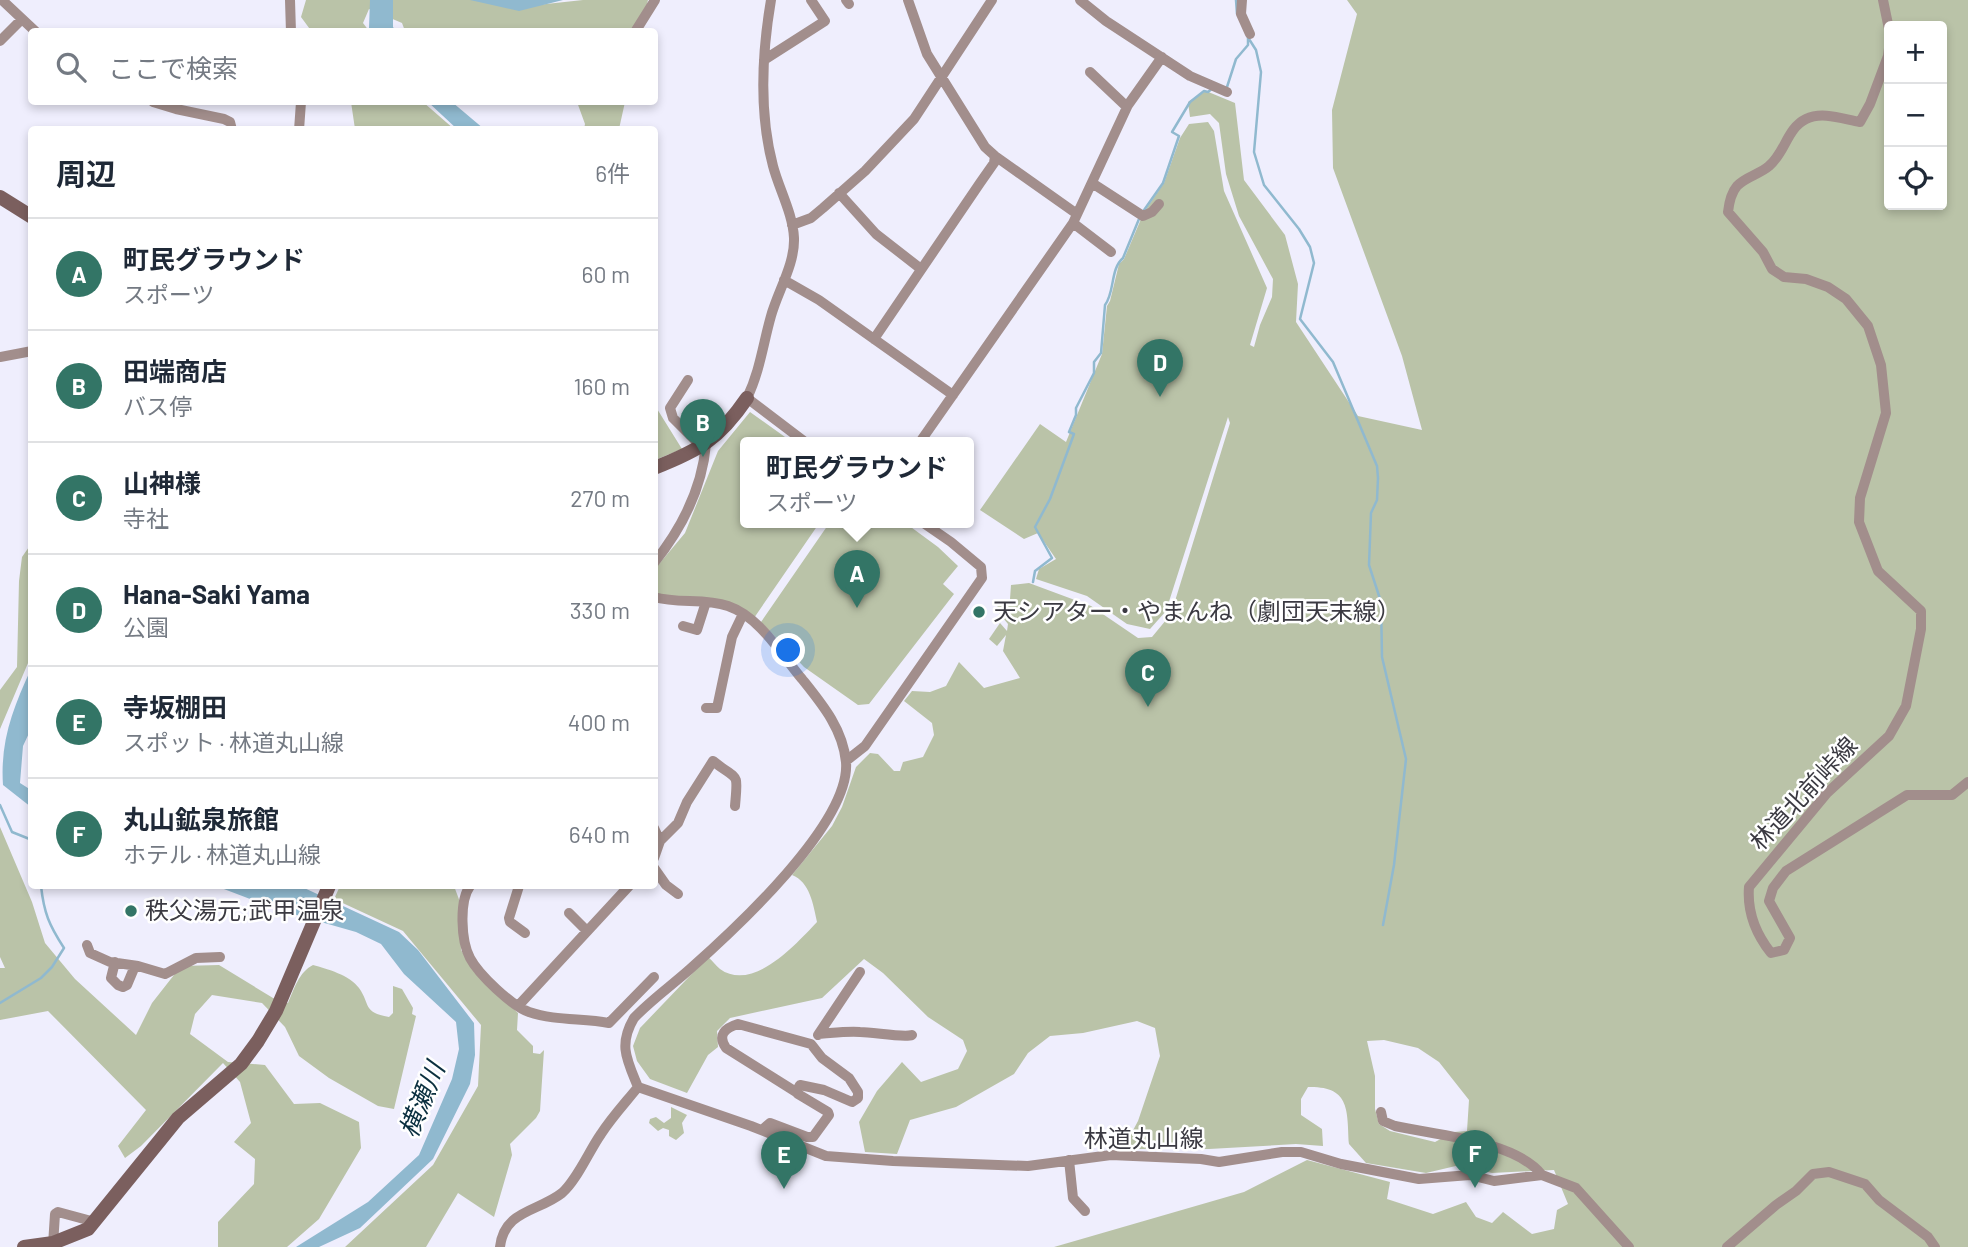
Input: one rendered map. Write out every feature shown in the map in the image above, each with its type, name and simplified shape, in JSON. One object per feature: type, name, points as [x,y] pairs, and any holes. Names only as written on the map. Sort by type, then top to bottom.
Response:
[{"type":"street","points":[[2,0],[32,28]]},
{"type":"street","points":[[290,0],[291,28]]},
{"type":"street","points":[[638,28],[655,0]]},
{"type":"street","points":[[658,466],[704,446],[718,435],[747,398],[758,370],[771,316],[793,248],[792,225],[772,163],[766,115],[764,60],[771,0]]},
{"type":"street","points":[[764,60],[825,21],[811,0]]},
{"type":"street","points":[[908,0],[927,54],[972,129],[995,156],[1075,218],[1111,253]]},
{"type":"street","points":[[792,225],[811,218],[864,171],[914,119],[992,0]]},
{"type":"street","points":[[1080,0],[1106,21],[1197,80],[1227,92]]},
{"type":"street","points":[[1242,0],[1241,14],[1250,34]]},
{"type":"street","points":[[1883,0],[1887,21]]},
{"type":"street","points":[[0,41],[22,19]]},
{"type":"street","points":[[924,437],[1075,218],[1127,107],[1163,57]]},
{"type":"street","name":"林道北前峠線","points":[[1884,67],[1860,122],[1818,115],[1804,120],[1789,135],[1770,165],[1737,186],[1729,200],[1728,212],[1763,251],[1772,269],[1784,277],[1806,279],[1828,287],[1846,299],[1868,326],[1881,365],[1886,413],[1860,498],[1859,522],[1878,571],[1921,611],[1921,629],[1906,706],[1889,736],[1826,793],[1748,887],[1748,901],[1758,937],[1771,953],[1784,950],[1790,938],[1769,901],[1773,888],[1786,871],[1907,796],[1952,795],[1968,782]]},
{"type":"street","points":[[1090,72],[1127,107]]},
{"type":"street","points":[[163,105],[224,118],[231,126]]},
{"type":"street","points":[[299,126],[301,105]]},
{"type":"street","points":[[874,339],[994,163],[995,156]]},
{"type":"street","points":[[1092,183],[1143,216],[1152,212],[1159,204]]},
{"type":"street","points":[[839,193],[876,234],[921,269]]},
{"type":"street","points":[[0,197],[28,214]]},
{"type":"street","points":[[784,280],[799,287],[953,395]]},
{"type":"street","points":[[0,357],[28,352]]},
{"type":"street","points":[[658,558],[689,510],[704,467],[704,446],[673,418],[670,408],[688,380]]},
{"type":"street","points":[[747,398],[798,437]]},
{"type":"street","points":[[846,761],[865,746],[982,578],[981,567],[930,528]]},
{"type":"street","points":[[500,1247],[503,1232],[510,1221],[561,1194],[568,1186],[601,1133],[638,1087],[624,1046],[634,1018],[692,968],[747,915],[797,861],[831,814],[842,785],[846,761],[828,711],[758,626],[730,606],[658,598]]},
{"type":"street","points":[[683,626],[698,630],[705,602]]},
{"type":"street","points":[[706,708],[718,708],[732,637],[743,614]]},
{"type":"street","points":[[658,847],[660,841],[678,823],[687,802],[713,761],[734,775],[737,781],[735,806]]},
{"type":"street","points":[[658,837],[660,841]]},
{"type":"street","points":[[658,874],[666,885],[678,894]]},
{"type":"street","points":[[24,1247],[53,1245],[95,1222],[178,1118],[225,1079],[249,1054],[267,1028],[328,889]]},
{"type":"street","points":[[464,889],[463,925],[470,959],[494,986],[527,1012],[554,1018],[580,1018],[609,1023],[654,977]]},
{"type":"street","points":[[518,889],[509,918],[510,922],[525,933]]},
{"type":"street","points":[[518,1006],[626,889]]},
{"type":"street","points":[[569,913],[587,931]]},
{"type":"street","points":[[87,946],[90,953],[115,962],[165,974],[196,958],[220,957]]},
{"type":"street","points":[[115,962],[111,978],[123,986],[127,985],[135,965]]},
{"type":"street","points":[[811,1044],[860,972]]},
{"type":"street","points":[[762,1130],[774,1123],[813,1137],[829,1115],[726,1048],[722,1035],[728,1027],[738,1024],[811,1044],[822,1058],[854,1084],[858,1098],[852,1102],[806,1085],[800,1085],[796,1092]]},
{"type":"street","points":[[819,1034],[856,1032],[890,1033],[904,1037],[912,1035]]},
{"type":"street","name":"林道丸山線","points":[[638,1087],[762,1130],[826,1156],[1028,1166],[1111,1155],[1201,1158],[1219,1162],[1282,1152],[1301,1152],[1341,1164],[1419,1180],[1470,1175],[1494,1181],[1542,1175],[1576,1188],[1629,1247]]},
{"type":"street","points":[[1381,1112],[1383,1121],[1395,1126],[1488,1144],[1534,1164],[1542,1175]]},
{"type":"street","points":[[1069,1160],[1073,1198],[1085,1211]]},
{"type":"street","points":[[1727,1247],[1813,1174],[1829,1172],[1865,1184],[1879,1200],[1928,1237],[1935,1247]]},
{"type":"street","points":[[53,1245],[55,1214],[58,1212],[95,1222]]},
{"type":"green space","points":[[306,0],[507,0],[537,5],[583,0],[648,0],[642,28],[404,28],[402,23],[369,9],[363,23],[367,28],[309,28],[301,17]]},
{"type":"green space","points":[[1347,0],[1968,0],[1968,1247],[1054,1247],[1244,1192],[1307,1160],[1390,1182],[1387,1199],[1433,1214],[1466,1202],[1476,1217],[1492,1223],[1503,1212],[1532,1234],[1554,1229],[1557,1210],[1568,1204],[1554,1170],[1492,1173],[1460,1165],[1426,1173],[1366,1163],[1349,1144],[1344,1103],[1332,1091],[1322,1088],[1308,1087],[1301,1099],[1301,1115],[1322,1129],[1323,1146],[1296,1144],[1209,1149],[1123,1149],[1138,1121],[1160,1056],[1155,1028],[1137,1021],[1083,1033],[1050,1036],[1028,1053],[1014,1074],[956,1107],[910,1120],[897,1154],[865,1152],[859,1122],[877,1091],[902,1062],[921,1082],[958,1069],[967,1051],[963,1040],[928,1017],[883,973],[864,959],[822,998],[730,1018],[717,1031],[718,1047],[708,1055],[687,1093],[650,1079],[637,1061],[633,1046],[640,1028],[708,957],[720,969],[733,975],[746,975],[773,962],[817,922],[807,888],[792,875],[832,826],[842,807],[856,767],[870,753],[878,754],[894,771],[900,771],[903,762],[923,757],[934,735],[932,723],[904,701],[912,691],[930,692],[946,686],[959,662],[984,688],[1020,678],[1003,651],[1006,635],[997,646],[989,639],[1000,623],[1007,631],[1008,624],[995,608],[1010,599],[1011,585],[1029,583],[1091,606],[1138,638],[1152,637],[1171,614],[1230,423],[1228,417],[1166,611],[1150,629],[1127,624],[1087,596],[1036,579],[1039,569],[1056,559],[1038,533],[1024,539],[980,510],[1040,424],[1066,442],[1102,354],[1107,306],[1119,264],[1124,259],[1144,212],[1164,183],[1180,138],[1189,124],[1208,122],[1214,131],[1224,191],[1267,288],[1250,345],[1254,347],[1272,297],[1273,279],[1239,216],[1226,174],[1219,123],[1210,114],[1190,117],[1188,102],[1206,91],[1235,103],[1244,180],[1285,235],[1298,284],[1296,322],[1358,416],[1422,430],[1402,356],[1333,168],[1332,110],[1357,14]],"holes":[[[1384,1040],[1418,1048],[1439,1062],[1469,1100],[1467,1131],[1454,1132],[1435,1142],[1390,1131],[1379,1124],[1375,1109],[1375,1076],[1367,1041]]]},
{"type":"green space","points":[[351,105],[426,105],[451,126],[355,126]]},
{"type":"green space","points":[[578,105],[624,105],[620,126],[585,124]]},
{"type":"green space","points":[[658,410],[682,449],[658,459]]},
{"type":"green space","points":[[750,412],[785,437],[740,437],[740,528],[816,528],[754,618],[744,610],[658,595],[658,565],[685,533],[718,451]]},
{"type":"green space","points":[[826,528],[912,528],[958,566],[943,584],[954,594],[869,704],[858,705],[804,667],[761,622]]},
{"type":"green space","points":[[28,548],[28,663],[0,729],[0,690],[17,667],[22,557]]},
{"type":"green space","points":[[0,827],[32,902],[45,943],[75,979],[136,1035],[152,1003],[181,966],[219,965],[273,998],[288,1003],[301,976],[313,965],[350,979],[359,988],[371,1010],[389,1017],[393,1013],[393,986],[402,989],[413,1008],[412,1014],[416,1016],[394,1109],[378,1106],[329,1078],[299,1056],[285,1027],[262,1003],[212,995],[195,1014],[190,1034],[228,1062],[265,1065],[294,1104],[320,1103],[359,1122],[361,1148],[319,1219],[287,1247],[218,1247],[218,1222],[254,1184],[255,1159],[234,1142],[251,1123],[240,1082],[223,1063],[141,1146],[125,1158],[118,1146],[146,1110],[48,1011],[0,1020],[0,968],[5,968],[0,957]]},
{"type":"green space","points":[[339,889],[455,889],[460,902],[461,950],[475,973],[518,1013],[517,1030],[533,1046],[533,1053],[540,1054],[544,1050],[540,1111],[510,1144],[512,1155],[494,1217],[458,1193],[426,1247],[345,1247],[433,1165],[478,1086],[481,1025],[403,931],[334,899]]},
{"type":"green space","points":[[671,1107],[687,1115],[682,1123],[684,1133],[676,1140],[669,1136],[669,1130],[663,1128],[658,1131],[649,1123],[650,1119],[656,1117],[664,1123],[671,1118]]},
{"type":"water","points":[[370,0],[393,0],[394,28],[369,28]]},
{"type":"water","points":[[470,0],[563,0],[519,11]]},
{"type":"water","points":[[431,105],[456,105],[480,126],[454,126]]},
{"type":"water","points":[[28,676],[28,735],[23,746],[20,783],[28,788],[28,805],[3,785],[6,739]]},
{"type":"water","points":[[224,889],[306,889],[399,932],[418,950],[474,1023],[475,1055],[470,1084],[433,1159],[360,1228],[319,1247],[296,1247],[368,1202],[419,1155],[452,1079],[459,1049],[456,1022],[404,974],[381,944],[356,932],[279,910]]},
{"type":"waterway","points":[[1236,0],[1237,14]]},
{"type":"waterway","points":[[1227,87],[1236,59],[1248,45],[1248,37]]},
{"type":"waterway","points":[[1249,39],[1256,50],[1261,72],[1254,152],[1264,185],[1299,229],[1310,247],[1314,263],[1300,319],[1333,362],[1377,466],[1377,500],[1371,513],[1369,565],[1381,602],[1382,657],[1406,759],[1394,865],[1383,925]]},
{"type":"waterway","points":[[1142,213],[1163,183],[1179,136],[1172,132],[1190,102],[1204,91],[1208,92],[1213,88]]},
{"type":"waterway","points":[[1033,582],[1035,571],[1052,558],[1035,527],[1050,499],[1074,434],[1069,432],[1076,408],[1094,373],[1094,362],[1101,353],[1105,305],[1114,274],[1139,219]]},
{"type":"waterway","points":[[0,805],[12,832],[28,838]]},
{"type":"waterway","points":[[0,1003],[41,978],[64,948],[48,918],[42,889]]},
{"type":"place","name":"Hana-Saki Yama","points":[[1160,397]]},
{"type":"place","name":"田端商店","points":[[703,457]]},
{"type":"place","name":"町民グラウンド","points":[[857,608]]},
{"type":"place","name":"天シアター・やまんね（劇団天末線）","points":[[979,612]]},
{"type":"place","name":"山神様","points":[[1148,707]]},
{"type":"place","name":"秩父湯元;武甲温泉","points":[[131,911]]},
{"type":"place","name":"丸山鉱泉旅館","points":[[1475,1188]]},
{"type":"place","name":"寺坂棚田","points":[[784,1189]]},
{"type":"water label","name":"横瀬川","points":[[422,1100]]}]
